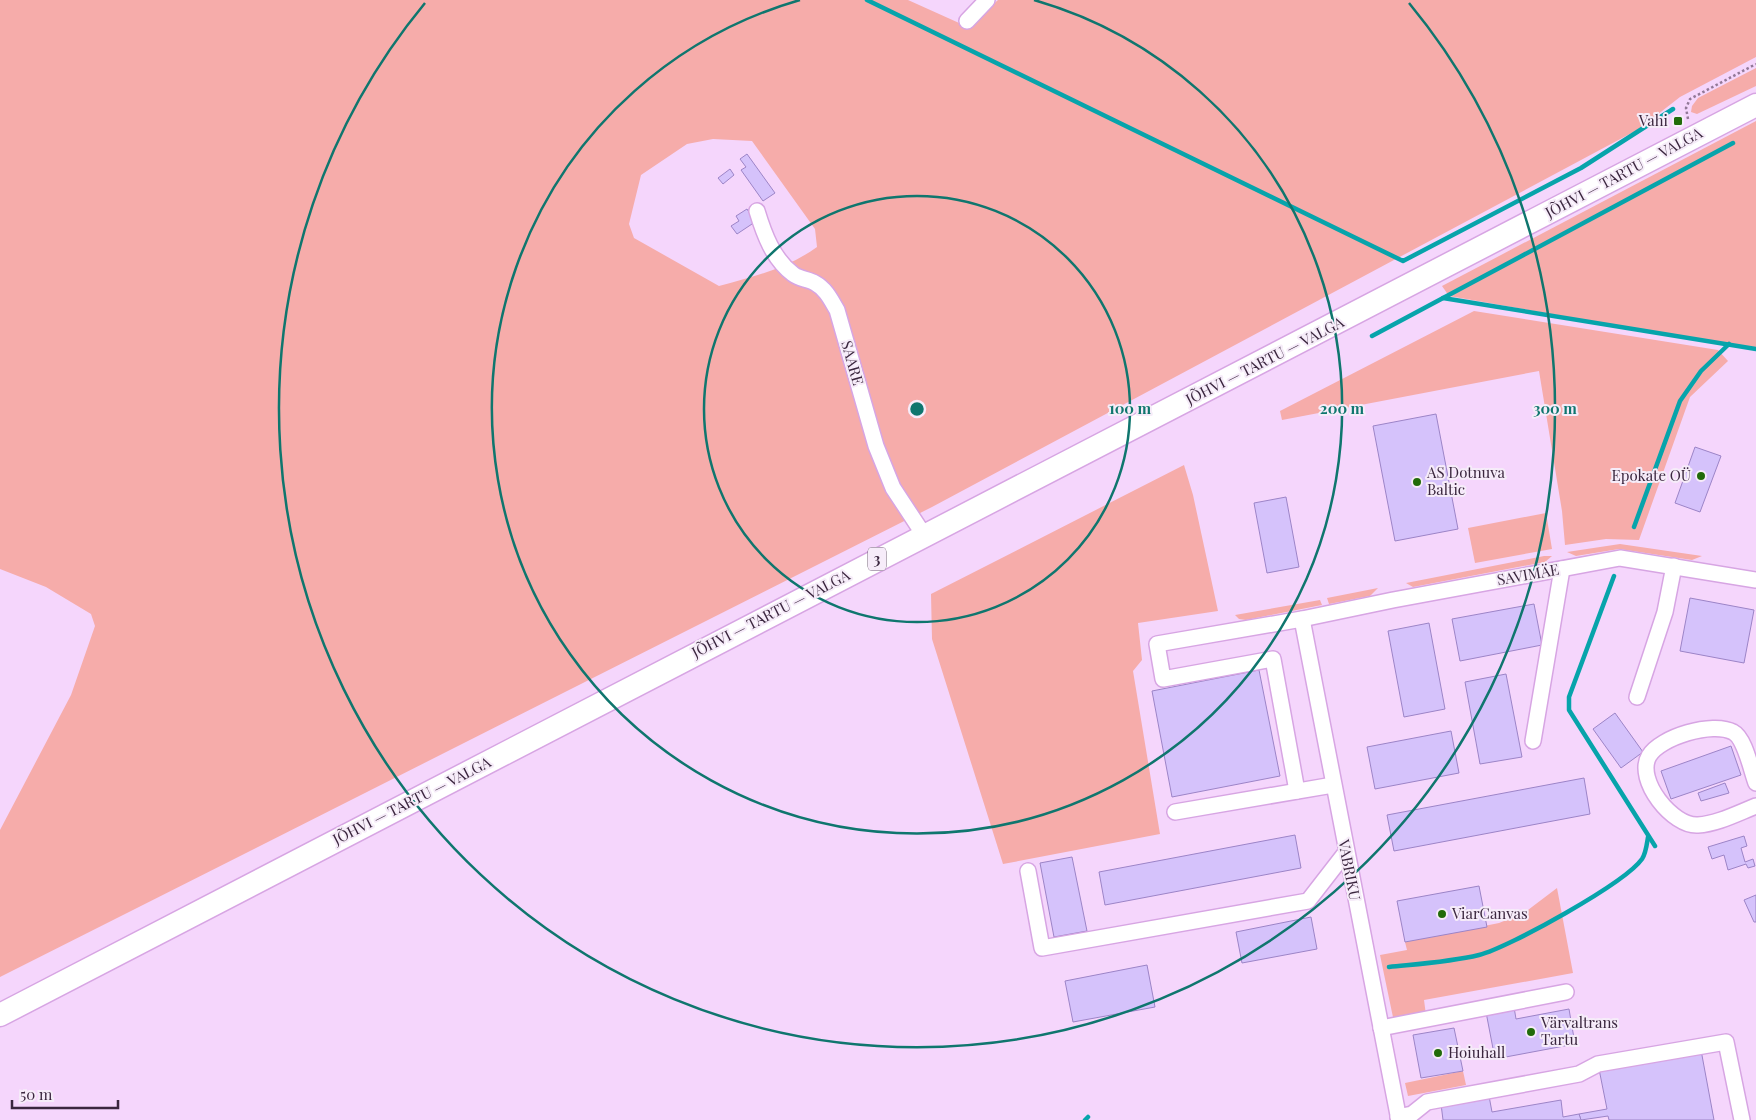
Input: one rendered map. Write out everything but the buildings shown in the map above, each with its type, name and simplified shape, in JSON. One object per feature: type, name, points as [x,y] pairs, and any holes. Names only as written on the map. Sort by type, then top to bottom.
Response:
[{"type":"highway","name":"JÕHVI — TARTU — VALGA","points":[[0,1015],[924,535],[1308,339],[1756,105]]},
{"type":"street","points":[[967,21],[986,0]]},
{"type":"street","name":"SAARE","points":[[757,211],[764,234],[782,265],[795,276],[815,283],[827,293],[836,310],[876,446],[893,488],[924,535]]},
{"type":"street","name":"SAVIMÄE","points":[[1297,791],[1273,659],[1163,679],[1157,644],[1302,619],[1393,600],[1620,558],[1756,580]]},
{"type":"street","points":[[1637,697],[1666,612],[1674,566]]},
{"type":"street","points":[[1533,741],[1562,569]]},
{"type":"street","name":"VABRIKU","points":[[1302,619],[1398,1118]]},
{"type":"street","points":[[1756,783],[1744,746],[1734,732],[1717,727],[1695,730],[1668,740],[1649,755],[1646,768],[1648,784],[1660,803],[1678,818],[1696,826],[1721,820],[1756,806]]},
{"type":"street","points":[[1175,812],[1333,785]]},
{"type":"street","points":[[1028,872],[1042,948],[1308,901],[1346,852]]},
{"type":"street","points":[[1381,1028],[1566,992]]},
{"type":"street","points":[[1398,1118],[1412,1114],[1427,1102],[1579,1074],[1598,1064],[1726,1042],[1742,1120]]},
{"type":"path","points":[[1695,136],[1687,118],[1686,108],[1690,99],[1756,64]]},
{"type":"shaded area","points":[[0,0],[908,0],[968,27],[998,0],[1756,0],[1756,57],[1680,97],[1639,129],[932,507],[0,977],[0,830],[71,695],[95,626],[91,614],[46,587],[0,569]],"holes":[[[713,139],[752,141],[815,229],[817,247],[782,266],[719,286],[634,238],[629,224],[641,175],[687,144]]]},
{"type":"shaded area","points":[[1756,68],[1756,86],[1697,114],[1691,112],[1692,106],[1698,98]]},
{"type":"shaded area","points":[[1756,121],[1756,350],[1449,296],[1442,286]]},
{"type":"shaded area","points":[[1474,311],[1718,350],[1728,361],[1690,397],[1639,540],[1606,539],[1565,545],[1562,511],[1539,371],[1282,420],[1280,411]]},
{"type":"shaded area","points":[[1184,465],[1193,495],[1218,611],[1138,623],[1142,660],[1133,671],[1160,834],[1003,864],[932,639],[931,594]]},
{"type":"shaded area","points":[[1546,513],[1552,549],[1475,563],[1468,528]]},
{"type":"shaded area","points":[[1620,544],[1702,556],[1692,560],[1619,549],[1576,556],[1567,552]]},
{"type":"shaded area","points":[[1552,556],[1545,562],[1413,587],[1406,583]]},
{"type":"shaded area","points":[[1378,588],[1370,596],[1329,604],[1327,598]]},
{"type":"shaded area","points":[[1320,600],[1322,605],[1246,620],[1239,619],[1235,615]]},
{"type":"shaded area","points":[[1557,888],[1573,973],[1424,1000],[1426,1015],[1394,1022],[1380,955],[1407,950],[1405,942],[1499,923],[1524,913]]},
{"type":"shaded area","points":[[1463,1071],[1466,1085],[1408,1096],[1405,1083]]},
{"type":"waterway","points":[[867,0],[1403,261],[1581,168],[1673,109]]},
{"type":"waterway","points":[[1372,336],[1733,143]]},
{"type":"waterway","points":[[1443,298],[1756,349]]},
{"type":"waterway","points":[[1634,527],[1680,401],[1701,371],[1729,344]]},
{"type":"waterway","points":[[1614,576],[1569,697],[1569,710],[1655,846]]},
{"type":"waterway","points":[[1389,967],[1479,955],[1515,940],[1591,898],[1631,870],[1642,859],[1648,837]]},
{"type":"waterway","points":[[1085,1120],[1088,1117]]},
{"type":"place","name":"Vahi","points":[[1678,121]]},
{"type":"place","name":"Epokate OÜ","points":[[1701,476]]},
{"type":"place","name":"AS Dotnuva Baltic","points":[[1417,482]]},
{"type":"place","name":"ViarCanvas","points":[[1442,914]]},
{"type":"place","name":"Värvaltrans Tartu","points":[[1531,1032]]},
{"type":"place","name":"Hoiuhall","points":[[1438,1053]]}]
